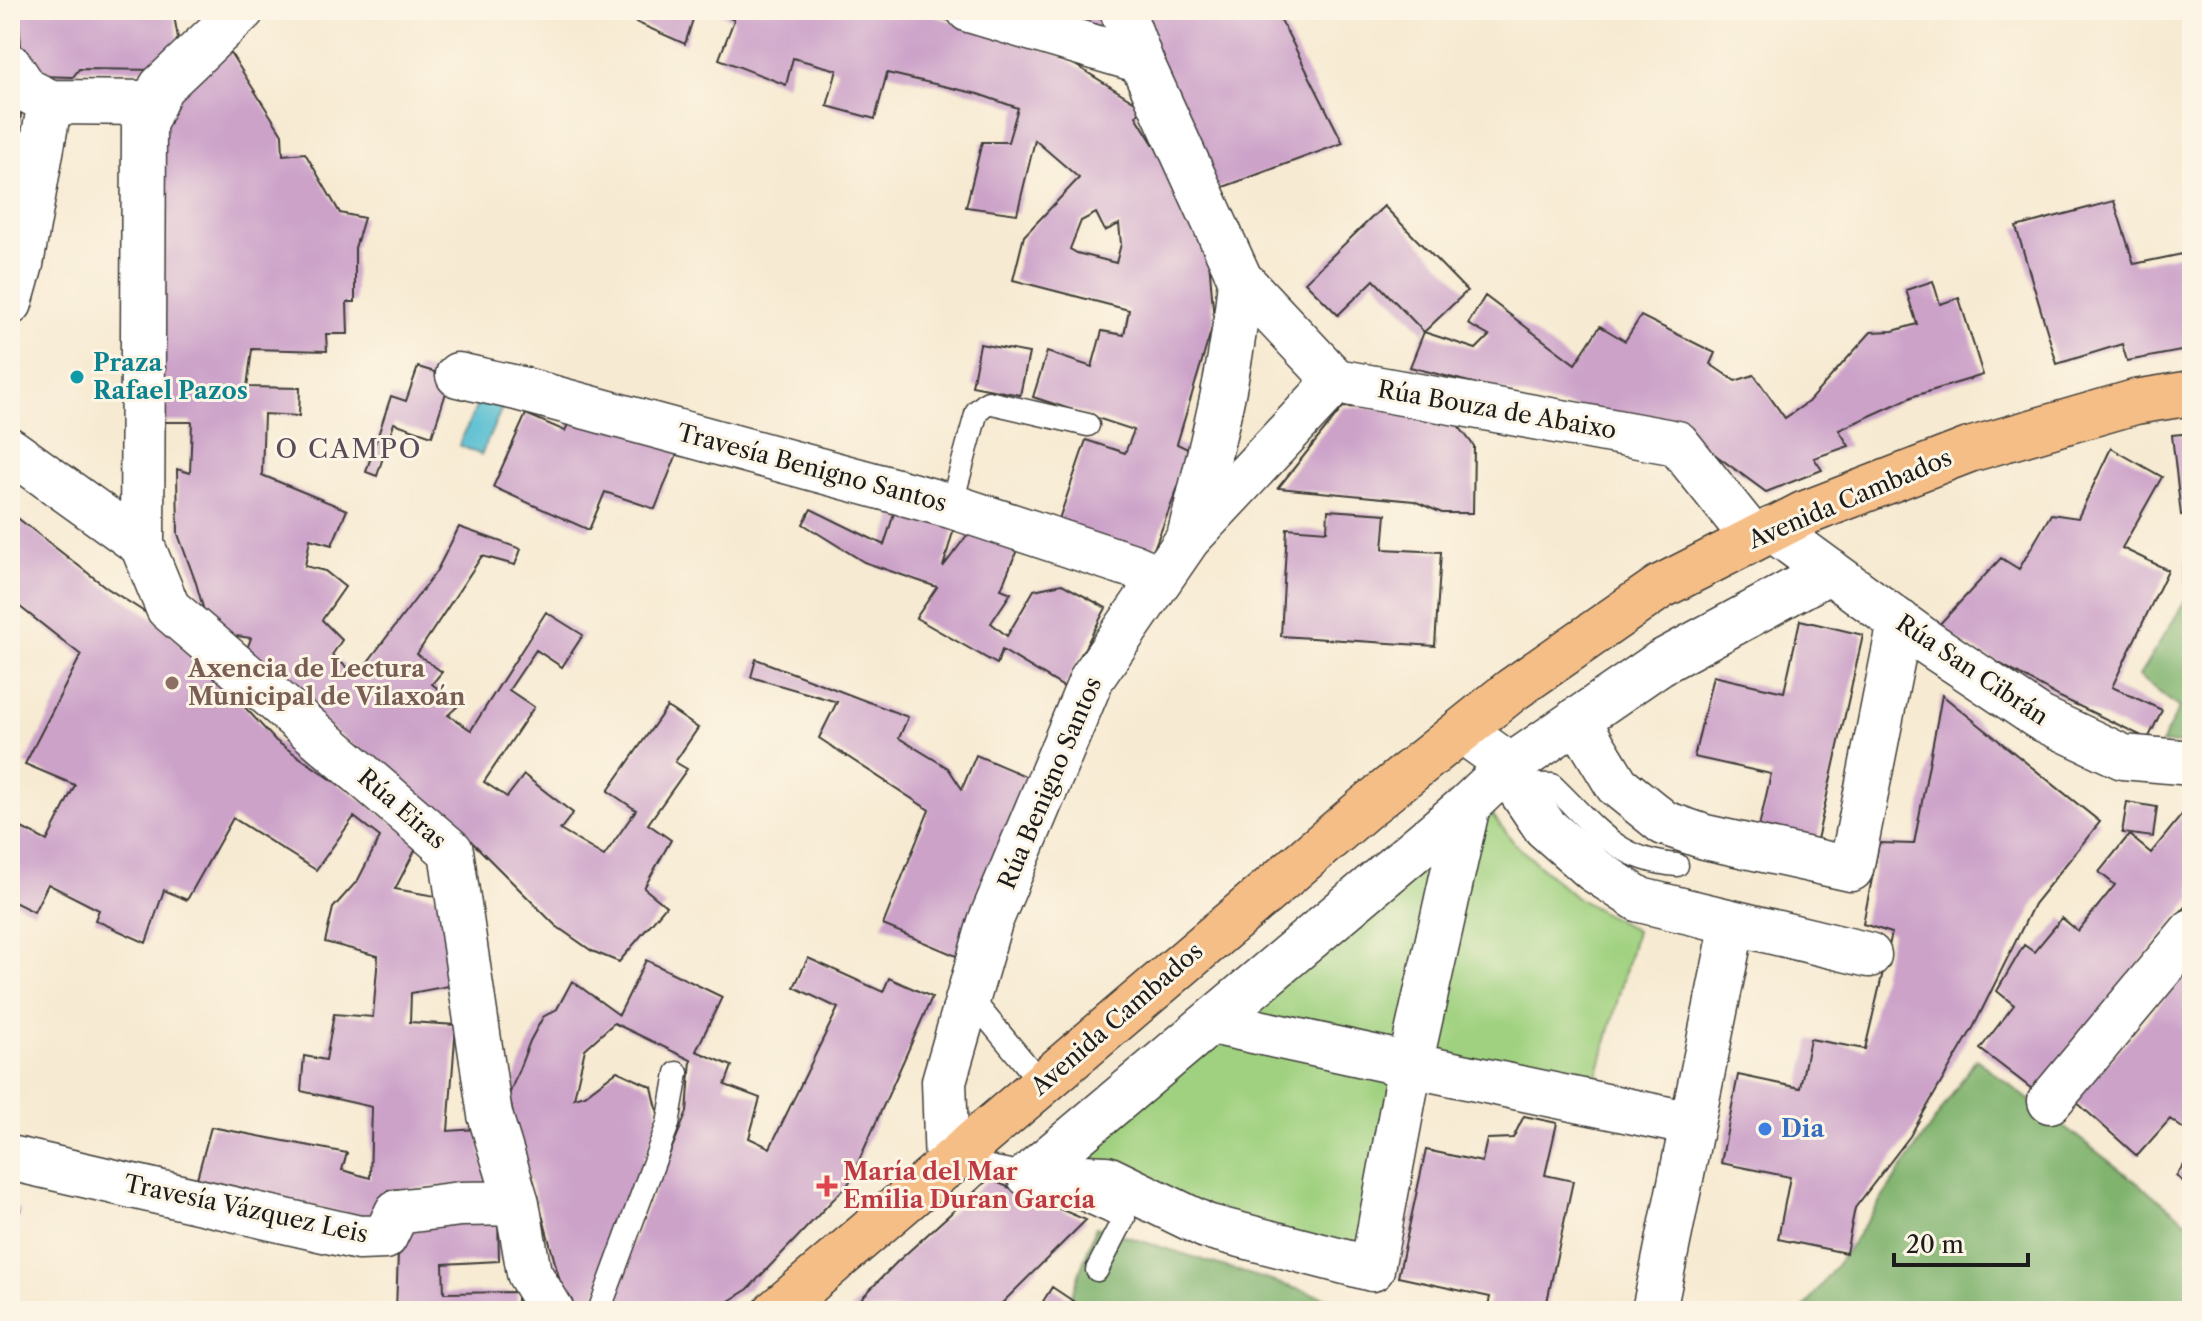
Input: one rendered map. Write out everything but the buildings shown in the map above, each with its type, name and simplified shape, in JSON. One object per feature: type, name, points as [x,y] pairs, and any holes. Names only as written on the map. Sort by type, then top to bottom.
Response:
[{"type":"main road","name":"Avenida Cambados","points":[[787,1306],[1365,808],[1512,690],[1660,587],[1803,514],[1969,450],[2135,402],[2192,393]]},
{"type":"street","points":[[189,10],[189,60]]},
{"type":"street","points":[[142,545],[144,125],[161,87],[242,10]]},
{"type":"street","points":[[969,10],[1141,61]]},
{"type":"street","points":[[1122,10],[1141,61],[1240,279],[1336,381]]},
{"type":"street","points":[[10,66],[26,90],[50,102],[153,103]]},
{"type":"street","points":[[14,276],[50,102]]},
{"type":"street","points":[[1188,539],[1216,430],[1235,332],[1240,279]]},
{"type":"street","name":"Travesía Benigno Santos","points":[[458,375],[517,388],[951,506],[1161,578]]},
{"type":"street","name":"Rúa Bouza de Abaixo","points":[[1336,381],[1677,443],[1763,533]]},
{"type":"street","name":"Rúa Benigno Santos","points":[[947,1166],[944,1081],[990,922],[1092,678],[1188,539],[1336,381]]},
{"type":"street","points":[[10,450],[142,545]]},
{"type":"street","name":"Rúa San Cibrán","points":[[1763,533],[1830,571],[2040,718],[2123,757],[2192,763]]},
{"type":"street","name":"Rúa Eiras","points":[[142,545],[168,608],[451,851],[490,1115],[517,1203],[529,1273],[552,1311]]},
{"type":"street","points":[[1029,1175],[1468,805],[1510,776],[1577,719],[1660,663],[1830,571]]},
{"type":"street","points":[[1577,719],[1617,785],[1664,823],[1705,837],[1851,869],[1900,622]]},
{"type":"street","points":[[1462,731],[1497,756],[1545,827],[1594,870],[1640,900],[1869,955]]},
{"type":"street","points":[[1029,1175],[1107,1178],[1206,1226],[1372,1269],[1410,1065],[1468,805]]},
{"type":"street","points":[[1654,1311],[1733,923]]},
{"type":"street","points":[[2050,1101],[2192,931]]},
{"type":"street","points":[[1212,1022],[1692,1124]]},
{"type":"street","name":"Travesía Vázquez Leis","points":[[10,1158],[359,1238],[385,1237],[397,1212],[460,1204],[517,1203]]},
{"type":"lane","points":[[951,506],[977,411],[988,402],[1088,425]]},
{"type":"lane","points":[[1510,776],[1552,785],[1610,843],[1652,863],[1677,865]]},
{"type":"lane","points":[[969,996],[1042,1084]]},
{"type":"lane","points":[[599,1311],[668,1124],[677,1073]]},
{"type":"lane","points":[[947,1166],[990,1167],[1029,1175],[1124,1218],[1097,1270]]},
{"type":"green space","points":[[2187,532],[2192,532],[2192,743],[2161,744],[2179,708],[2139,676],[2187,598]]},
{"type":"green space","points":[[1478,796],[1515,844],[1575,897],[1636,931],[1590,1103],[1410,1065],[1372,1269],[1029,1175]]},
{"type":"green space","points":[[1976,1059],[2192,1225],[2192,1311],[1802,1311],[1846,1252]]},
{"type":"green space","points":[[1096,1227],[1369,1311],[1066,1311]]},
{"type":"water","points":[[480,398],[502,408],[481,455],[459,445]]},
{"type":"place","name":"Praza Rafael Pazos","points":[[77,377]]},
{"type":"place","name":"Axencia de Lectura Municipal de Vilaxoán","points":[[172,683]]},
{"type":"place","name":"Dia","points":[[1765,1129]]},
{"type":"place","name":"María del Mar Emilia Duran García","points":[[827,1186]]},
{"type":"district","name":"O CAMPO","points":[[349,449]]}]
